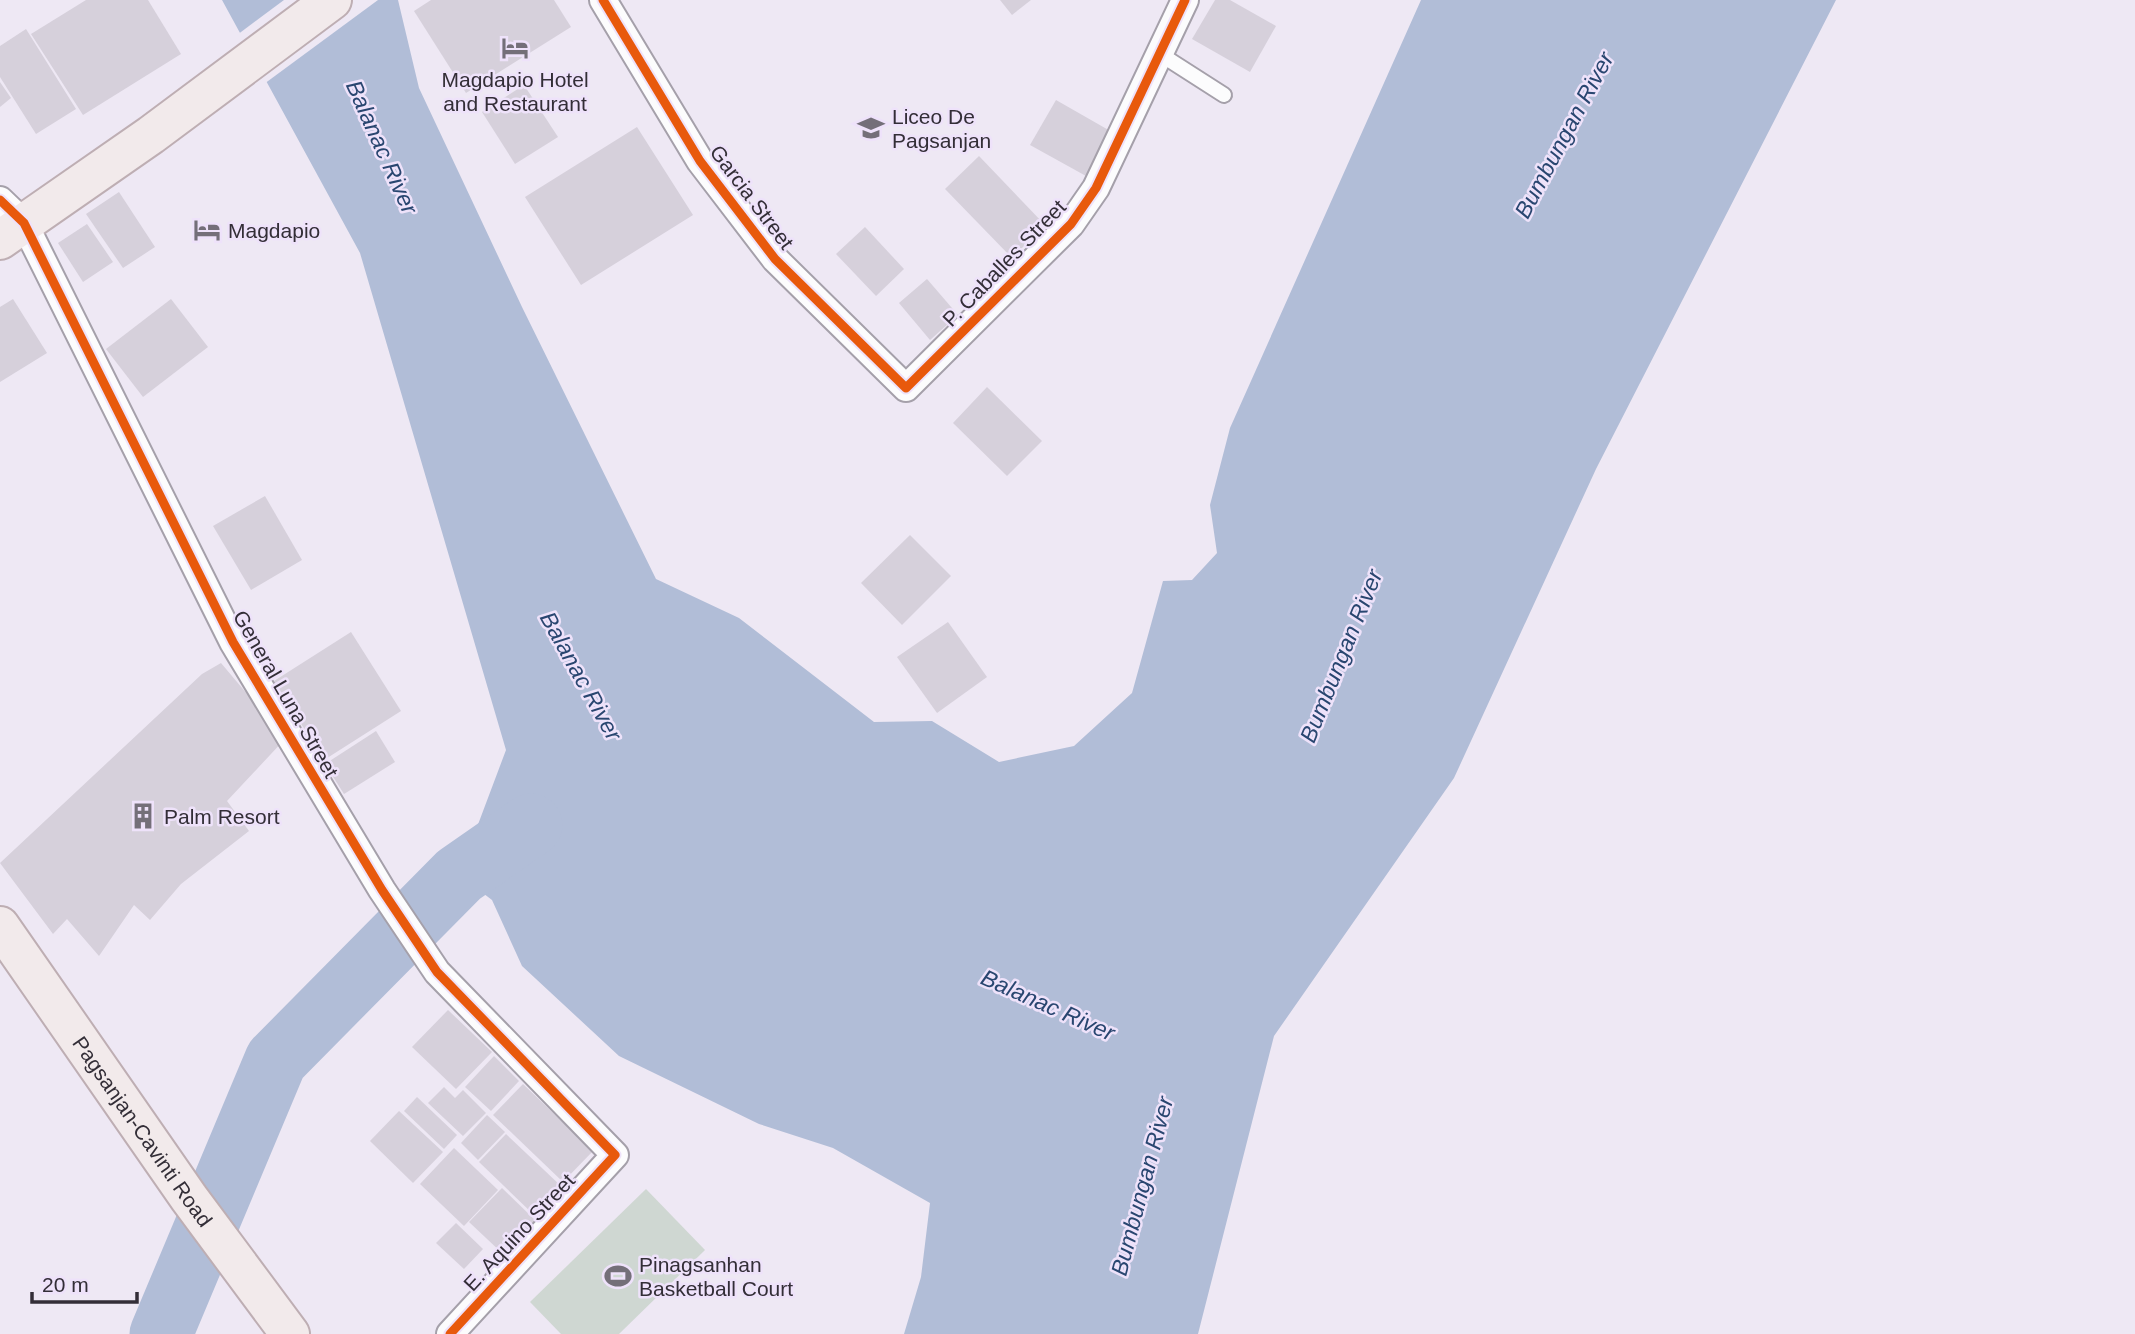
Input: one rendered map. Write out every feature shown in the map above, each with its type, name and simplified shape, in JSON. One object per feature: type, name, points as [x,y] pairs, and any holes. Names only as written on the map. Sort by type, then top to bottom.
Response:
[{"type":"main road","points":[[8,221],[151,135],[331,0]]},
{"type":"main road","name":"Pagsanjan-Cavinti Road","points":[[0,926],[189,1198],[290,1334]]},
{"type":"street","name":"Garcia Street","points":[[603,0],[700,161],[775,259],[906,388]]},
{"type":"street","name":"P. Caballes Street","points":[[906,388],[1072,224],[1096,188],[1185,0]]},
{"type":"street","name":"General Luna Street","points":[[8,221],[233,642],[382,890],[437,972],[615,1155]]},
{"type":"street","name":"E. Aquino Street","points":[[450,1334],[615,1155]]},
{"type":"lane","points":[[1160,54],[1224,95]]},
{"type":"shaded area","name":"Pinagsanhan Basketball Court","points":[[646,1189],[705,1250],[619,1334],[561,1334],[530,1302]]},
{"type":"water","points":[[222,0],[398,0],[419,88],[522,307],[656,579],[739,618],[874,722],[932,721],[999,762],[1074,746],[1132,693],[1163,581],[1192,580],[1217,553],[1210,505],[1230,428],[1421,0],[1836,0],[1596,469],[1454,778],[1274,1036],[1198,1334],[904,1334],[921,1277],[930,1203],[833,1148],[759,1124],[619,1056],[522,966],[492,900],[459,875],[506,750],[360,253]]},
{"type":"pier","points":[[284,0],[378,0],[264,84],[237,35]]},
{"type":"building","points":[[86,0],[148,0],[181,54],[83,115],[31,34]]},
{"type":"building","points":[[431,0],[554,0],[571,27],[466,93],[414,11]]},
{"type":"building","points":[[1000,0],[1031,0],[1012,15]]},
{"type":"building","points":[[1215,0],[1230,0],[1276,26],[1250,72],[1192,39]]},
{"type":"building","points":[[26,29],[76,109],[36,134],[0,77],[0,46]]},
{"type":"building","points":[[0,82],[11,98],[0,107]]},
{"type":"building","points":[[524,85],[558,137],[515,164],[482,112]]},
{"type":"building","points":[[1056,100],[1112,132],[1086,176],[1030,145]]},
{"type":"building","points":[[637,127],[693,215],[581,285],[525,197]]},
{"type":"building","points":[[979,156],[1045,225],[1012,258],[945,189]]},
{"type":"building","points":[[119,192],[155,247],[123,268],[86,214]]},
{"type":"building","points":[[87,224],[113,262],[83,282],[58,243]]},
{"type":"building","points":[[865,227],[904,269],[876,296],[836,254]]},
{"type":"building","points":[[927,279],[958,315],[930,340],[899,303]]},
{"type":"building","points":[[13,299],[47,353],[0,382],[0,307]]},
{"type":"building","points":[[171,299],[208,347],[143,397],[106,349]]},
{"type":"building","points":[[987,387],[1042,441],[1007,476],[953,423]]},
{"type":"building","points":[[265,496],[302,560],[251,590],[213,526]]},
{"type":"building","points":[[910,535],[951,576],[902,625],[861,583]]},
{"type":"building","points":[[948,622],[987,677],[937,713],[897,657]]},
{"type":"building","points":[[351,632],[401,711],[324,760],[274,681]]},
{"type":"building","name":"Palm Resort","points":[[221,663],[285,739],[227,801],[249,831],[181,884],[150,920],[134,905],[99,956],[67,919],[53,934],[0,863],[202,674]]},
{"type":"building","points":[[376,731],[395,762],[344,794],[325,764]]},
{"type":"building","points":[[448,1010],[492,1052],[456,1089],[412,1047]]},
{"type":"building","points":[[494,1056],[519,1081],[491,1111],[465,1087]]},
{"type":"building","points":[[523,1084],[593,1151],[563,1182],[493,1115]]},
{"type":"building","points":[[444,1087],[455,1098],[463,1090],[486,1113],[463,1136],[428,1103]]},
{"type":"building","points":[[417,1097],[457,1135],[444,1149],[404,1111]]},
{"type":"building","points":[[399,1111],[443,1152],[413,1183],[370,1141]]},
{"type":"building","points":[[487,1115],[505,1132],[478,1160],[461,1143]]},
{"type":"building","points":[[506,1134],[561,1186],[534,1215],[479,1162]]},
{"type":"building","points":[[454,1148],[498,1190],[464,1226],[420,1184]]},
{"type":"building","points":[[502,1188],[535,1220],[503,1254],[469,1222]]},
{"type":"building","points":[[456,1223],[483,1249],[464,1269],[436,1243]]},
{"type":"waterway","points":[[161,1334],[276,1060],[459,875],[531,825]]},
{"type":"cycle path","points":[[603,0],[700,161],[775,259],[906,388],[1071,224],[1096,188],[1185,0]]},
{"type":"cycle path","points":[[0,200],[24,223],[233,642],[382,890],[437,972],[615,1155],[450,1334]]},
{"type":"place","name":"Magdapio Hotel and Restaurant","points":[[515,48]]},
{"type":"place","name":"Liceo De Pagsanjan","points":[[871,128]]},
{"type":"place","name":"Magdapio","points":[[207,230]]},
{"type":"place","name":"Palm Resort","points":[[143,816]]},
{"type":"place","name":"Pinagsanhan Basketball Court","points":[[618,1276]]},
{"type":"water label","name":"Bumbungan River","points":[[1564,135]]},
{"type":"water label","name":"Balanac River","points":[[382,147]]},
{"type":"water label","name":"Bumbungan River","points":[[1341,656]]},
{"type":"water label","name":"Balanac River","points":[[581,676]]},
{"type":"water label","name":"Balanac River","points":[[1048,1005]]},
{"type":"water label","name":"Bumbungan River","points":[[1142,1186]]}]
